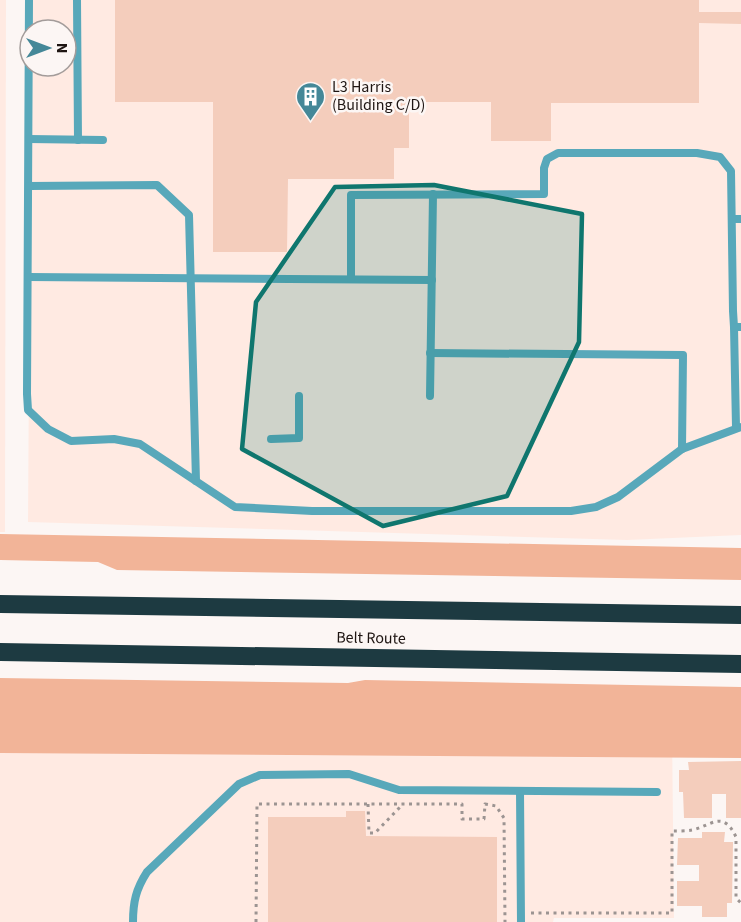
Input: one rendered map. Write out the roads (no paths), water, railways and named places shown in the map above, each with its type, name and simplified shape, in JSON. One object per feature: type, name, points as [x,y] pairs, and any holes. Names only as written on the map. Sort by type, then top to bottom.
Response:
[{"type":"highway","name":"Belt Route","points":[[0,604],[741,615]]},
{"type":"highway","name":"Belt Route","points":[[0,651],[741,664]]},
{"type":"lane","points":[[29,0],[28,410],[48,429],[71,441],[114,439],[140,444],[235,507],[312,511],[571,511],[596,507],[618,497],[682,449],[738,427],[731,171],[720,157],[697,153],[558,153],[547,159],[544,168],[544,194],[351,195],[351,279]]},
{"type":"lane","points":[[77,0],[78,140]]},
{"type":"lane","points":[[29,140],[103,140]]},
{"type":"lane","points":[[29,186],[157,185],[189,215],[196,481]]},
{"type":"lane","points":[[430,396],[433,194]]},
{"type":"lane","points":[[732,219],[741,219]]},
{"type":"lane","points":[[28,277],[432,280]]},
{"type":"lane","points":[[430,353],[682,355],[682,449]]},
{"type":"lane","points":[[270,439],[299,438],[299,396]]},
{"type":"lane","points":[[132,922],[133,902],[137,887],[147,872],[239,784],[260,776],[349,774],[399,790],[657,792]]},
{"type":"lane","points":[[520,791],[521,922]]},
{"type":"place","name":"L3 Harris (Building C/D)","points":[[311,122]]}]
